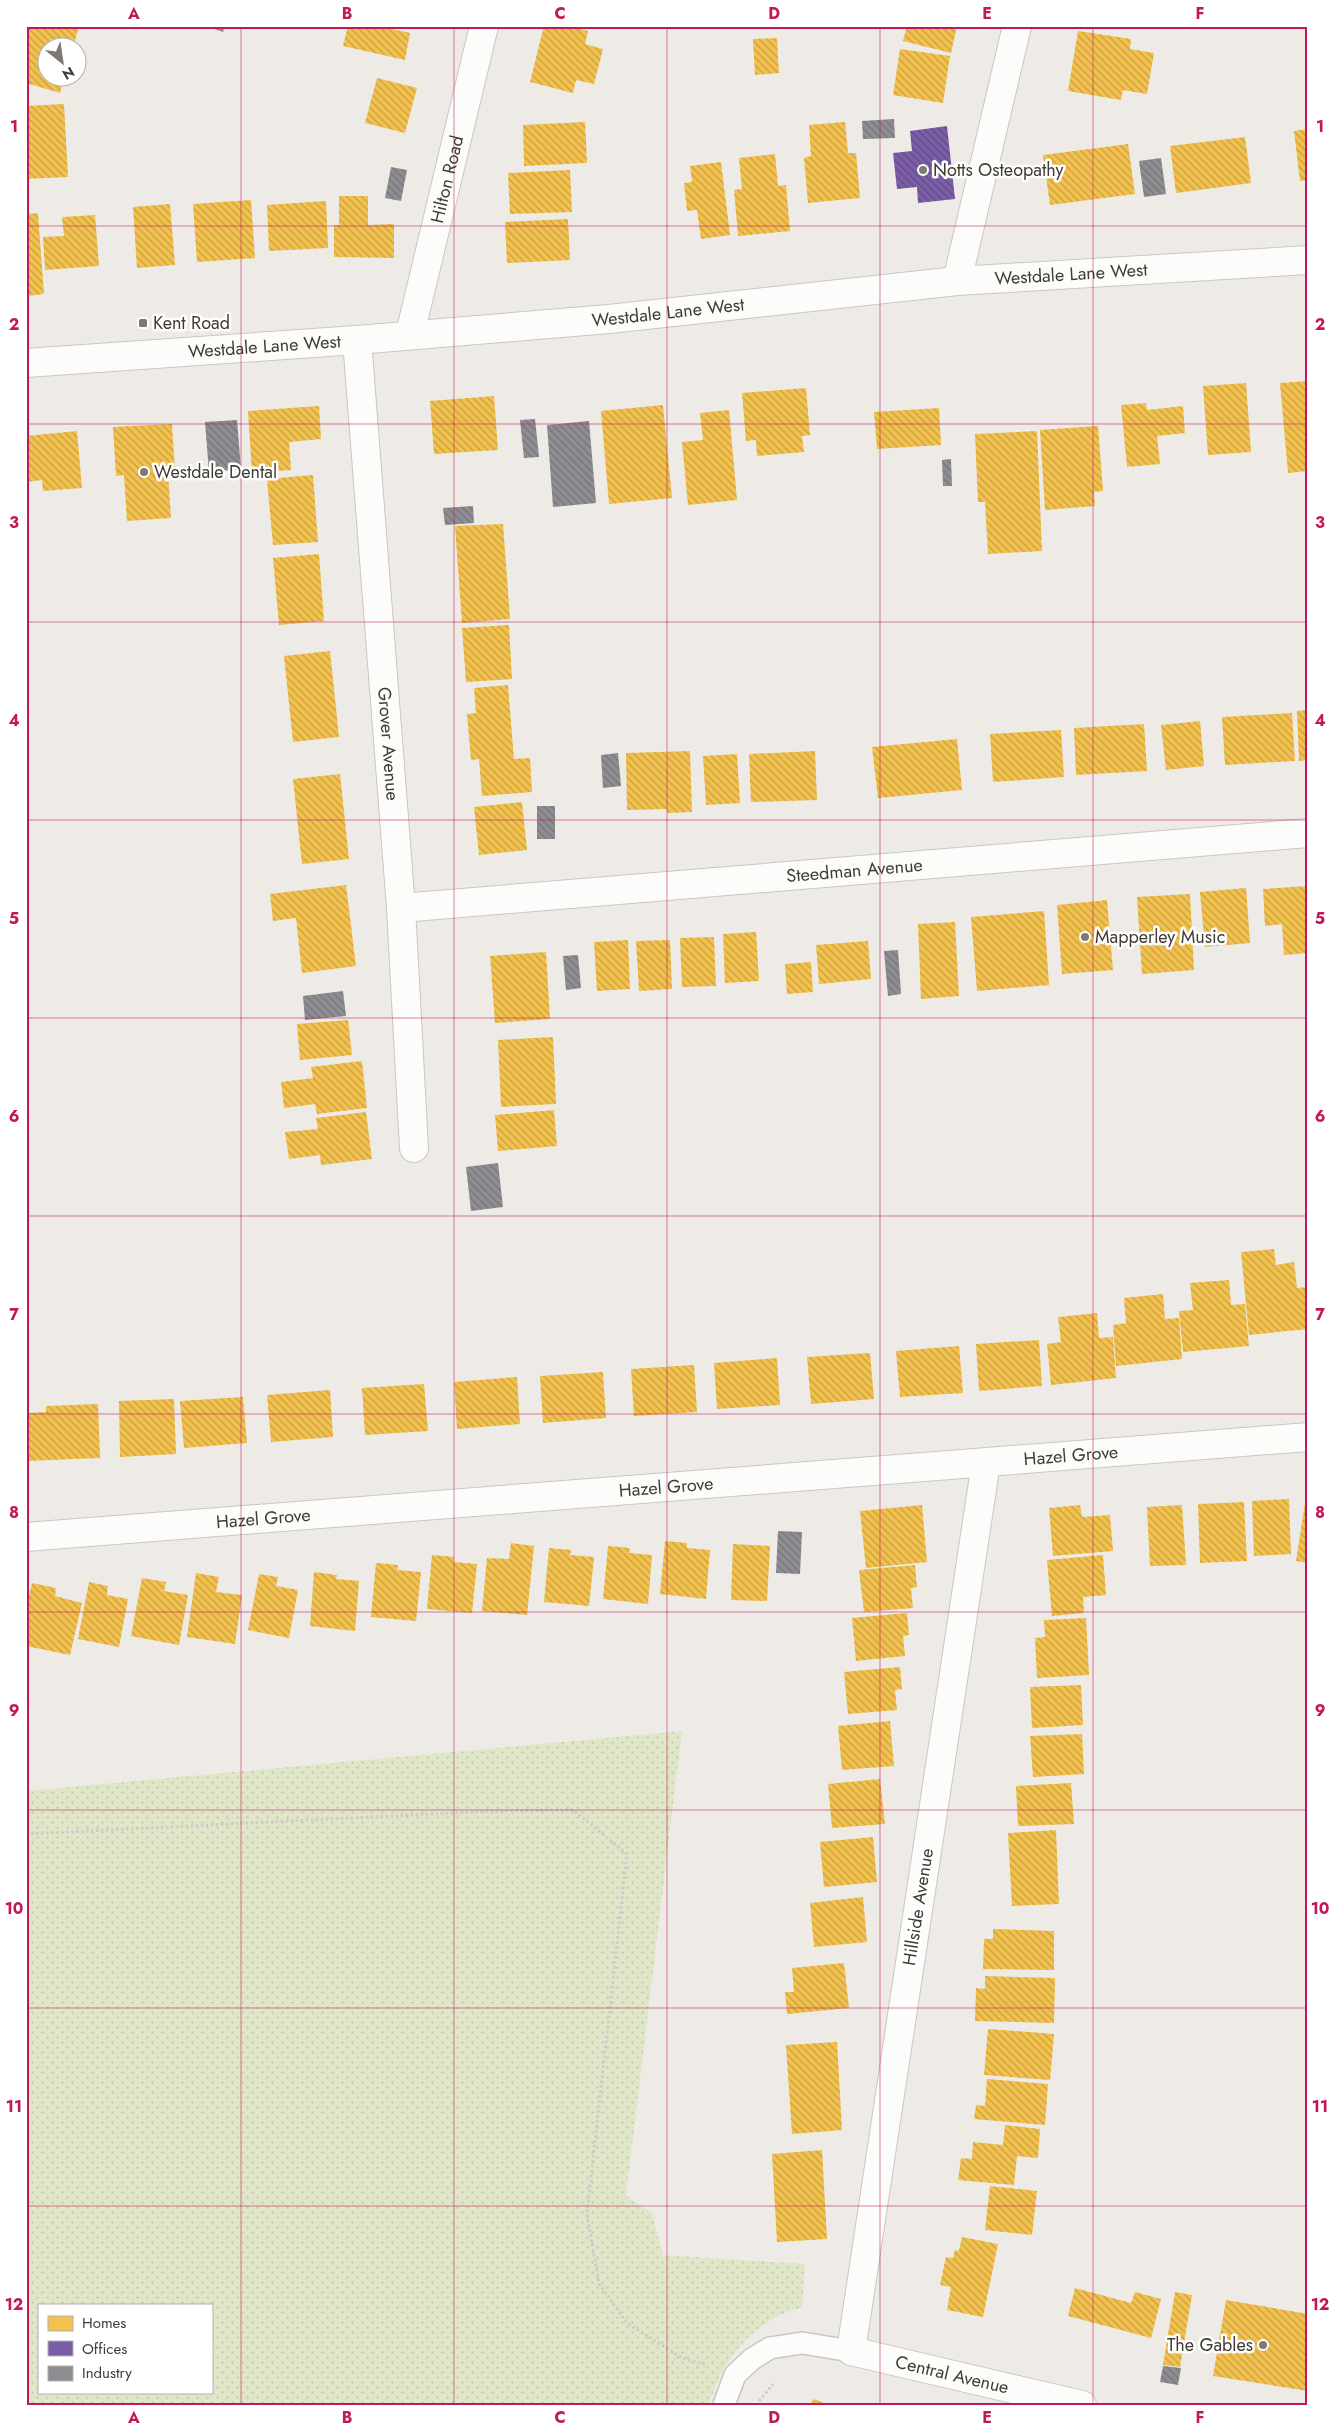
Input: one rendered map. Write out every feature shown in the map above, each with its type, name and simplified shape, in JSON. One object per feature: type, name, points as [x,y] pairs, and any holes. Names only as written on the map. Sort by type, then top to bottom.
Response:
[{"type":"street","name":"Hilton Road","points":[[410,334],[484,26]]},
{"type":"street","points":[[957,281],[1016,26]]},
{"type":"street","name":"Westdale Lane West","points":[[26,363],[357,340],[410,334],[609,319],[957,281],[1308,260]]},
{"type":"street","name":"Grover Avenue","points":[[357,340],[401,908],[414,1148]]},
{"type":"street","name":"Steedman Avenue","points":[[401,908],[1308,833]]},
{"type":"street","name":"Hazel Grove","points":[[26,1537],[986,1463],[1308,1436]]},
{"type":"street","name":"Hillside Avenue","points":[[852,2351],[986,1463]]},
{"type":"street","name":"Central Avenue","points":[[852,2351],[1082,2405]]},
{"type":"lane","points":[[724,2405],[735,2375],[752,2359],[770,2348],[802,2343],[852,2351]]},
{"type":"path","points":[[26,1834],[494,1811],[573,1810],[627,1854],[587,2214],[599,2284],[627,2323],[650,2339],[682,2358],[735,2375],[765,2394]]},
{"type":"green space","points":[[682,1731],[626,2196],[652,2213],[663,2255],[805,2264],[802,2308],[771,2320],[744,2342],[723,2370],[708,2405],[26,2405],[26,1791]]},
{"type":"building: Homes","points":[[26,26],[79,26],[76,38],[38,38],[38,87],[26,83]]},
{"type":"building: Homes","points":[[348,26],[392,26],[391,29],[410,33],[405,60],[343,46]]},
{"type":"building: Homes","points":[[544,26],[568,26],[588,31],[585,44],[603,49],[594,84],[576,80],[573,93],[530,82]]},
{"type":"building: Homes","points":[[907,26],[957,26],[951,53],[903,41]]},
{"type":"building: Homes","points":[[1078,31],[1131,39],[1130,49],[1154,53],[1147,94],[1123,90],[1121,100],[1068,91]]},
{"type":"building: Homes","points":[[777,38],[779,73],[755,75],[753,39]]},
{"type":"building: Homes","points":[[900,49],[950,56],[943,103],[893,95]]},
{"type":"building: Homes","points":[[377,78],[417,88],[405,133],[365,123]]},
{"type":"building: Homes","points":[[43,88],[61,88],[60,93]]},
{"type":"building: Homes","points":[[64,104],[68,177],[26,179],[26,106]]},
{"type":"building: Homes","points":[[585,122],[587,163],[524,166],[523,125]]},
{"type":"building: Homes","points":[[845,122],[848,153],[856,153],[860,198],[808,203],[804,158],[811,156],[809,125]]},
{"type":"building: Homes","points":[[1308,129],[1308,180],[1300,181],[1294,131]]},
{"type":"building: Homes","points":[[1245,137],[1251,183],[1176,193],[1170,146]]},
{"type":"building: Homes","points":[[1128,144],[1135,194],[1050,205],[1043,155]]},
{"type":"building: Homes","points":[[775,154],[778,186],[786,185],[790,231],[738,236],[734,190],[742,189],[739,158]]},
{"type":"building: Homes","points":[[721,162],[730,235],[701,239],[697,210],[687,211],[684,183],[692,182],[690,166]]},
{"type":"building: Homes","points":[[570,170],[572,212],[510,214],[508,173]]},
{"type":"building: Homes","points":[[339,196],[368,196],[368,225],[394,224],[394,258],[334,257],[334,225],[339,225]]},
{"type":"building: Homes","points":[[251,200],[255,258],[197,262],[193,204]]},
{"type":"building: Homes","points":[[326,201],[328,248],[269,251],[267,205]]},
{"type":"building: Homes","points":[[170,204],[175,265],[137,268],[133,207]]},
{"type":"building: Homes","points":[[38,213],[44,294],[26,296],[26,214]]},
{"type":"building: Homes","points":[[95,215],[99,266],[45,270],[43,237],[64,236],[62,217]]},
{"type":"building: Homes","points":[[568,219],[570,260],[507,263],[505,222]]},
{"type":"building: Homes","points":[[1308,381],[1308,471],[1288,473],[1280,383]]},
{"type":"building: Homes","points":[[1246,383],[1251,452],[1208,455],[1203,386]]},
{"type":"building: Homes","points":[[806,388],[810,435],[802,436],[804,452],[757,456],[756,440],[746,441],[742,393]]},
{"type":"building: Homes","points":[[494,396],[498,450],[434,454],[430,401]]},
{"type":"building: Homes","points":[[1146,403],[1147,410],[1183,406],[1185,433],[1157,436],[1160,464],[1127,467],[1121,405]]},
{"type":"building: Homes","points":[[663,405],[672,498],[609,504],[601,411]]},
{"type":"building: Homes","points":[[319,406],[321,439],[289,442],[291,470],[252,473],[248,411]]},
{"type":"building: Homes","points":[[939,408],[941,445],[877,449],[874,412]]},
{"type":"building: Homes","points":[[729,410],[737,500],[688,505],[682,442],[703,440],[700,413]]},
{"type":"building: Homes","name":"Westdale Dental","points":[[172,424],[175,472],[168,473],[171,518],[127,521],[124,475],[116,476],[113,427]]},
{"type":"building: Homes","points":[[1098,426],[1103,491],[1094,492],[1095,506],[1045,510],[1040,430]]},
{"type":"building: Homes","points":[[77,431],[82,488],[43,491],[42,480],[26,482],[26,436]]},
{"type":"building: Homes","points":[[1037,431],[1042,551],[988,554],[985,502],[978,502],[975,434]]},
{"type":"building: Homes","points":[[313,475],[318,542],[273,545],[267,479]]},
{"type":"building: Homes","points":[[503,524],[510,619],[462,623],[455,526]]},
{"type":"building: Homes","points":[[319,554],[324,621],[279,625],[273,558]]},
{"type":"building: Homes","points":[[509,625],[512,679],[466,682],[462,628]]},
{"type":"building: Homes","points":[[330,651],[339,737],[293,742],[284,656]]},
{"type":"building: Homes","points":[[508,685],[514,759],[530,758],[532,792],[482,796],[479,759],[471,760],[467,714],[476,713],[474,688]]},
{"type":"building: Homes","points":[[1308,710],[1308,760],[1299,761],[1297,711]]},
{"type":"building: Homes","points":[[1292,713],[1295,761],[1225,765],[1222,717]]},
{"type":"building: Homes","points":[[1200,721],[1204,766],[1166,770],[1161,725]]},
{"type":"building: Homes","points":[[1144,724],[1147,771],[1076,775],[1074,728]]},
{"type":"building: Homes","points":[[1061,730],[1064,777],[993,782],[990,734]]},
{"type":"building: Homes","points":[[957,739],[962,790],[878,798],[872,747]]},
{"type":"building: Homes","points":[[690,751],[692,812],[667,813],[667,809],[627,810],[626,753]]},
{"type":"building: Homes","points":[[815,751],[817,800],[751,802],[749,754]]},
{"type":"building: Homes","points":[[737,754],[740,803],[706,805],[703,756]]},
{"type":"building: Homes","points":[[340,774],[349,859],[302,864],[293,779]]},
{"type":"building: Homes","points":[[522,802],[527,850],[479,855],[474,807]]},
{"type":"building: Homes","points":[[346,885],[356,966],[302,973],[296,918],[273,921],[270,894]]},
{"type":"building: Homes","points":[[1308,886],[1308,953],[1284,955],[1282,924],[1265,926],[1263,889]]},
{"type":"building: Homes","points":[[1246,888],[1250,943],[1205,947],[1200,892]]},
{"type":"building: Homes","points":[[1190,894],[1194,970],[1142,974],[1137,897]]},
{"type":"building: Homes","name":"Mapperley Music","points":[[1107,900],[1113,970],[1062,974],[1057,905]]},
{"type":"building: Homes","points":[[1044,911],[1049,985],[977,991],[971,917]]},
{"type":"building: Homes","points":[[955,922],[959,996],[921,999],[918,924]]},
{"type":"building: Homes","points":[[756,932],[759,981],[725,983],[723,934]]},
{"type":"building: Homes","points":[[714,937],[716,986],[682,987],[680,938]]},
{"type":"building: Homes","points":[[628,940],[630,989],[597,991],[594,942]]},
{"type":"building: Homes","points":[[670,940],[672,989],[639,991],[636,941]]},
{"type":"building: Homes","points":[[868,941],[871,979],[819,984],[816,945]]},
{"type":"building: Homes","points":[[546,952],[550,1019],[495,1023],[490,956]]},
{"type":"building: Homes","points":[[811,962],[813,992],[787,994],[785,964]]},
{"type":"building: Homes","points":[[348,1020],[352,1055],[300,1060],[297,1024]]},
{"type":"building: Homes","points":[[553,1037],[556,1104],[501,1107],[498,1040]]},
{"type":"building: Homes","points":[[362,1061],[367,1108],[317,1114],[315,1104],[284,1108],[281,1082],[313,1078],[311,1067]]},
{"type":"building: Homes","points":[[554,1110],[557,1146],[498,1151],[495,1115]]},
{"type":"building: Homes","points":[[366,1112],[372,1159],[321,1165],[320,1155],[289,1159],[285,1132],[318,1129],[316,1118]]},
{"type":"building: Homes","points":[[1274,1249],[1276,1265],[1294,1262],[1297,1288],[1308,1287],[1308,1329],[1249,1335],[1241,1252]]},
{"type":"building: Homes","points":[[1229,1280],[1231,1305],[1245,1304],[1249,1346],[1183,1352],[1179,1311],[1193,1310],[1190,1283]]},
{"type":"building: Homes","points":[[1163,1294],[1165,1319],[1179,1318],[1182,1359],[1116,1366],[1113,1325],[1126,1323],[1124,1298]]},
{"type":"building: Homes","points":[[1097,1313],[1099,1338],[1113,1337],[1116,1378],[1051,1385],[1047,1344],[1061,1342],[1058,1317]]},
{"type":"building: Homes","points":[[1039,1340],[1042,1386],[979,1391],[976,1344]]},
{"type":"building: Homes","points":[[959,1346],[963,1393],[900,1397],[896,1351]]},
{"type":"building: Homes","points":[[870,1353],[874,1399],[811,1404],[807,1357]]},
{"type":"building: Homes","points":[[777,1358],[780,1405],[717,1409],[714,1363]]},
{"type":"building: Homes","points":[[694,1365],[697,1412],[634,1416],[631,1369]]},
{"type":"building: Homes","points":[[603,1372],[606,1418],[543,1423],[540,1376]]},
{"type":"building: Homes","points":[[517,1377],[520,1424],[457,1429],[454,1382]]},
{"type":"building: Homes","points":[[424,1384],[428,1431],[365,1435],[362,1388]]},
{"type":"building: Homes","points":[[330,1390],[333,1437],[271,1442],[267,1395]]},
{"type":"building: Homes","points":[[243,1397],[247,1443],[184,1448],[180,1401]]},
{"type":"building: Homes","points":[[174,1399],[176,1454],[120,1457],[119,1401]]},
{"type":"building: Homes","points":[[98,1404],[100,1458],[26,1461],[26,1413],[46,1412],[46,1406]]},
{"type":"building: Homes","points":[[1289,1499],[1291,1554],[1254,1556],[1252,1501]]},
{"type":"building: Homes","points":[[1244,1502],[1247,1561],[1200,1563],[1198,1504]]},
{"type":"building: Homes","points":[[1305,1503],[1308,1503],[1308,1563],[1296,1561]]},
{"type":"building: Homes","points":[[922,1505],[927,1562],[866,1568],[860,1511]]},
{"type":"building: Homes","points":[[1080,1505],[1082,1517],[1110,1515],[1113,1551],[1053,1556],[1049,1508]]},
{"type":"building: Homes","points":[[1182,1505],[1186,1565],[1150,1566],[1147,1507]]},
{"type":"building: Homes","points":[[665,1541],[687,1543],[687,1548],[710,1550],[706,1599],[660,1594]]},
{"type":"building: Homes","points":[[511,1543],[534,1546],[527,1615],[482,1611],[487,1558],[509,1559]]},
{"type":"building: Homes","points":[[733,1544],[770,1546],[767,1601],[731,1600]]},
{"type":"building: Homes","points":[[608,1546],[630,1548],[629,1553],[652,1555],[648,1604],[603,1599]]},
{"type":"building: Homes","points":[[549,1548],[571,1550],[570,1555],[594,1557],[589,1606],[544,1602]]},
{"type":"building: Homes","points":[[432,1555],[454,1557],[454,1562],[477,1564],[472,1613],[427,1609]]},
{"type":"building: Homes","points":[[1103,1555],[1106,1595],[1083,1597],[1084,1613],[1052,1616],[1047,1560]]},
{"type":"building: Homes","points":[[376,1563],[398,1565],[397,1570],[421,1572],[416,1621],[371,1617]]},
{"type":"building: Homes","points":[[915,1565],[917,1587],[911,1588],[913,1608],[864,1612],[859,1570]]},
{"type":"building: Homes","points":[[314,1572],[337,1575],[336,1579],[359,1581],[355,1631],[310,1626]]},
{"type":"building: Homes","points":[[196,1573],[219,1577],[216,1592],[242,1595],[235,1644],[187,1637]]},
{"type":"building: Homes","points":[[259,1574],[278,1577],[276,1586],[298,1590],[289,1638],[248,1630]]},
{"type":"building: Homes","points":[[142,1578],[166,1582],[164,1591],[188,1595],[179,1645],[131,1636]]},
{"type":"building: Homes","points":[[89,1582],[108,1586],[107,1595],[128,1599],[119,1647],[78,1639]]},
{"type":"building: Homes","points":[[32,1583],[56,1588],[55,1596],[82,1603],[70,1655],[26,1646],[26,1609]]},
{"type":"building: Homes","points":[[907,1613],[909,1635],[903,1636],[905,1656],[856,1661],[852,1618]]},
{"type":"building: Homes","points":[[1086,1618],[1089,1675],[1037,1678],[1035,1638],[1045,1637],[1044,1620]]},
{"type":"building: Homes","points":[[900,1667],[902,1689],[895,1690],[897,1710],[848,1714],[844,1672]]},
{"type":"building: Homes","points":[[1081,1685],[1083,1725],[1032,1728],[1030,1687]]},
{"type":"building: Homes","points":[[890,1721],[894,1766],[842,1770],[838,1726]]},
{"type":"building: Homes","points":[[1082,1734],[1084,1774],[1033,1777],[1030,1736]]},
{"type":"building: Homes","points":[[880,1779],[885,1824],[832,1828],[828,1784]]},
{"type":"building: Homes","points":[[1071,1783],[1074,1824],[1018,1826],[1016,1786]]},
{"type":"building: Homes","points":[[1056,1830],[1059,1904],[1012,1906],[1008,1833]]},
{"type":"building: Homes","points":[[873,1837],[877,1882],[824,1887],[820,1842]]},
{"type":"building: Homes","points":[[863,1897],[867,1942],[814,1947],[810,1903]]},
{"type":"building: Homes","points":[[993,1929],[1054,1931],[1054,1970],[983,1969],[984,1939],[993,1939]]},
{"type":"building: Homes","points":[[844,1963],[849,2008],[787,2014],[785,1992],[794,1992],[792,1968]]},
{"type":"building: Homes","points":[[985,1976],[1055,1978],[1054,2023],[975,2021],[976,1988],[985,1989]]},
{"type":"building: Homes","points":[[988,2029],[1054,2034],[1050,2080],[984,2075]]},
{"type":"building: Homes","points":[[837,2042],[842,2130],[792,2134],[786,2045]]},
{"type":"building: Homes","points":[[987,2079],[1048,2084],[1045,2125],[974,2119],[976,2105],[985,2106]]},
{"type":"building: Homes","points":[[1005,2125],[1040,2129],[1038,2158],[1017,2156],[1014,2185],[958,2180],[961,2158],[972,2159],[973,2142],[1003,2145]]},
{"type":"building: Homes","points":[[822,2150],[827,2239],[777,2242],[772,2154]]},
{"type":"building: Homes","points":[[990,2186],[1037,2191],[1032,2235],[985,2230]]},
{"type":"building: Homes","points":[[962,2237],[998,2244],[983,2317],[947,2310],[951,2287],[940,2285],[946,2257],[953,2258],[955,2250],[959,2251]]},
{"type":"building: Homes","points":[[1075,2288],[1131,2303],[1135,2292],[1161,2299],[1151,2338],[1068,2316]]},
{"type":"building: Homes","points":[[1175,2292],[1192,2295],[1180,2367],[1163,2365]]},
{"type":"building: Homes","name":"The Gables","points":[[1226,2300],[1308,2314],[1308,2391],[1213,2376]]},
{"type":"building: Homes","points":[[813,2399],[830,2405],[811,2405]]},
{"type":"building: Offices","name":"Notts Osteopathy","points":[[947,126],[955,199],[918,203],[917,187],[897,189],[893,153],[912,151],[910,131]]},
{"type":"building: Industry","points":[[206,26],[225,26],[223,32]]},
{"type":"building: Industry","points":[[894,119],[895,138],[863,139],[862,121]]},
{"type":"building: Industry","points":[[1161,158],[1166,194],[1144,197],[1139,161]]},
{"type":"building: Industry","points":[[391,167],[407,170],[401,201],[385,198]]},
{"type":"building: Industry","points":[[535,419],[539,457],[524,458],[520,420]]},
{"type":"building: Industry","points":[[237,420],[241,469],[209,472],[205,422]]},
{"type":"building: Industry","points":[[589,421],[596,503],[553,507],[547,425]]},
{"type":"building: Industry","points":[[951,459],[952,486],[943,486],[942,460]]},
{"type":"building: Industry","points":[[473,506],[474,523],[445,525],[443,508]]},
{"type":"building: Industry","points":[[618,753],[621,786],[603,788],[601,755]]},
{"type":"building: Industry","points":[[537,806],[555,806],[555,839],[537,839]]},
{"type":"building: Industry","points":[[898,950],[901,994],[888,996],[884,951]]},
{"type":"building: Industry","points":[[578,955],[581,988],[566,990],[563,956]]},
{"type":"building: Industry","points":[[343,991],[346,1016],[305,1020],[303,996]]},
{"type":"building: Industry","points":[[498,1163],[503,1207],[471,1211],[466,1167]]},
{"type":"building: Industry","points":[[778,1531],[802,1532],[800,1574],[776,1573]]},
{"type":"building: Industry","points":[[1163,2366],[1181,2368],[1178,2385],[1160,2382]]},
{"type":"place","name":"Notts Osteopathy","points":[[923,170]]},
{"type":"place","name":"Kent Road","points":[[143,323]]},
{"type":"place","name":"Westdale Dental","points":[[144,472]]},
{"type":"place","name":"Mapperley Music","points":[[1085,937]]},
{"type":"place","name":"The Gables","points":[[1263,2345]]}]
